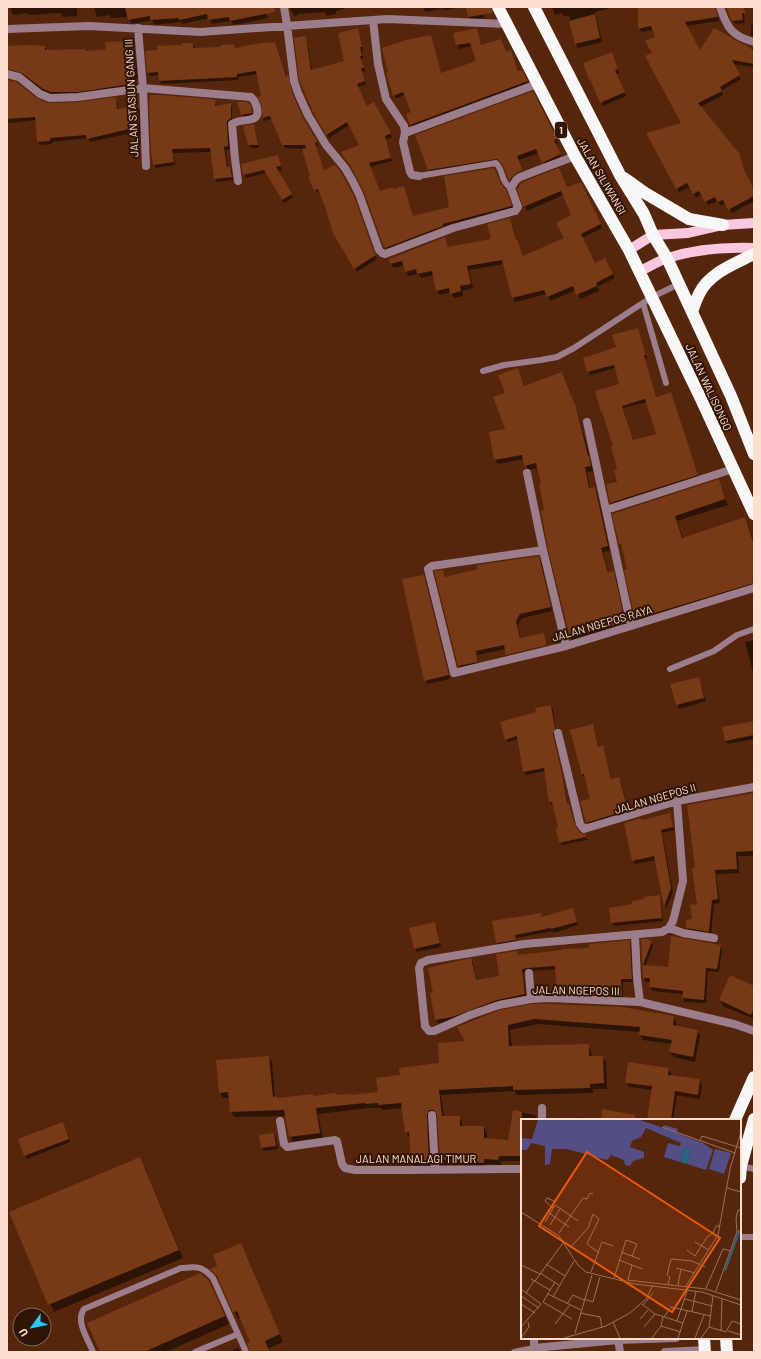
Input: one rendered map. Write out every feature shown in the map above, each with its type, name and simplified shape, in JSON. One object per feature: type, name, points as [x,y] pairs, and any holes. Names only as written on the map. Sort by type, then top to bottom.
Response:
[{"type":"highway","name":"JALAN SILIWANGI","points":[[498,7],[575,156],[640,271]]},
{"type":"highway","name":"JALAN SILIWANGI","points":[[534,7],[620,175],[644,214],[653,235],[667,258]]},
{"type":"highway","points":[[620,175],[645,193],[689,219],[723,225]]},
{"type":"highway","points":[[692,312],[699,294],[708,281],[721,271],[754,254]]},
{"type":"highway","name":"JALAN WALISONGO","points":[[667,258],[731,396],[754,454]]},
{"type":"highway","name":"JALAN WALISONGO","points":[[640,271],[647,300],[733,469],[754,514]]},
{"type":"highway","points":[[735,1119],[754,1077]]},
{"type":"highway","points":[[741,1172],[754,1119]]},
{"type":"highway","points":[[726,1339],[727,1352]]},
{"type":"main road","points":[[629,250],[653,235],[688,232],[723,225],[754,223]]},
{"type":"main road","points":[[640,271],[667,258],[695,251],[728,247],[754,248]]},
{"type":"street","points":[[284,7],[294,81],[298,93],[308,115],[326,145],[345,168],[352,180],[362,201],[379,250],[382,253],[386,254],[453,228],[515,211],[518,207],[511,188],[516,180],[520,177],[575,156]]},
{"type":"street","points":[[720,7],[728,27],[746,40],[754,42]]},
{"type":"street","points":[[372,20],[378,64],[386,99],[402,122],[405,133],[403,142],[410,172],[414,176],[420,176]]},
{"type":"street","points":[[7,29],[89,26],[200,32],[372,20],[506,24]]},
{"type":"street","name":"JALAN STASIUN GANG III","points":[[138,28],[143,88],[146,166]]},
{"type":"street","points":[[7,74],[19,77],[40,94],[50,98],[78,97],[143,88],[251,97],[255,102],[258,114],[257,117],[232,124],[238,181]]},
{"type":"street","points":[[405,133],[537,84]]},
{"type":"street","points":[[587,422],[631,626]]},
{"type":"street","points":[[606,510],[733,469]]},
{"type":"street","points":[[527,473],[542,550],[566,646]]},
{"type":"street","name":"JALAN NGEPOS RAYA","points":[[542,550],[432,566],[428,569],[454,673],[566,646],[754,588]]},
{"type":"street","name":"JALAN NGEPOS II","points":[[558,733],[582,828],[587,829],[677,801],[754,787]]},
{"type":"street","points":[[640,1002],[637,978],[635,935],[662,932],[669,928],[673,921],[683,881],[677,801]]},
{"type":"street","points":[[669,928],[683,933],[714,938]]},
{"type":"street","name":"JALAN NGEPOS III","points":[[635,935],[524,944],[428,960],[421,963],[419,968],[425,1026],[431,1032],[499,1005],[531,999],[550,998],[640,1002],[734,1024],[754,1031]]},
{"type":"street","points":[[529,973],[531,999]]},
{"type":"street","points":[[542,1108],[542,1119]]},
{"type":"street","points":[[432,1115],[436,1170]]},
{"type":"street","name":"JALAN MANALAGI TIMUR","points":[[280,1121],[284,1144],[286,1147],[335,1140],[337,1141],[342,1164],[345,1168],[355,1170],[521,1169]]},
{"type":"street","points":[[534,1339],[534,1348],[569,1348],[618,1339],[620,1352]]},
{"type":"street","points":[[665,1352],[704,1347]]},
{"type":"lane","points":[[420,176],[496,163],[500,167],[504,183],[511,188]]},
{"type":"lane","points":[[483,371],[504,365],[557,357],[574,348],[647,300],[679,284]]},
{"type":"lane","points":[[647,300],[666,383]]},
{"type":"lane","points":[[670,669],[714,650],[737,635],[754,629]]},
{"type":"lane","points":[[741,1172],[754,1169]]},
{"type":"lane","points":[[741,1237],[754,1237]]},
{"type":"lane","points":[[93,1352],[80,1320],[81,1313],[84,1309],[180,1268],[197,1267],[205,1270],[213,1278],[246,1352]]},
{"type":"lane","points":[[195,1352],[238,1334]]},
{"type":"lane","points":[[514,1352],[534,1348]]},
{"type":"building","points":[[125,7],[274,7],[275,12],[230,21],[229,17],[208,20],[207,14],[179,20],[178,18],[150,20],[150,16],[128,20]]},
{"type":"building","points":[[466,7],[491,7],[493,13],[468,17]]},
{"type":"building","points":[[638,7],[715,7],[718,17],[685,22],[700,50],[714,28],[754,50],[754,64],[732,60],[740,75],[720,87],[722,91],[698,103],[739,153],[745,172],[754,189],[754,196],[728,210],[723,200],[717,202],[715,197],[705,202],[699,191],[693,194],[687,183],[676,189],[646,133],[681,123],[645,56],[652,53],[645,41],[655,37],[651,26],[638,29]]},
{"type":"building","points":[[726,7],[744,7],[745,13],[742,13],[743,20],[732,21]]},
{"type":"building","points":[[595,14],[600,38],[575,44],[569,21]]},
{"type":"building","points":[[358,28],[362,47],[360,47],[362,56],[360,56],[364,68],[361,68],[365,81],[357,84],[367,106],[374,102],[391,133],[385,136],[391,158],[369,163],[380,191],[393,187],[393,189],[404,186],[413,216],[449,207],[444,176],[494,168],[501,184],[506,190],[512,206],[443,224],[443,226],[385,248],[384,247],[364,192],[350,165],[341,152],[359,145],[347,122],[326,135],[313,112],[299,80],[294,38],[306,36],[311,70],[344,61],[338,33]]},
{"type":"building","points":[[477,28],[481,45],[501,39],[506,52],[511,50],[518,71],[522,70],[528,81],[410,125],[406,114],[411,112],[403,92],[393,96],[386,73],[388,72],[382,48],[406,40],[431,35],[441,73],[476,61],[470,43],[456,45],[453,33]]},
{"type":"building","points":[[128,41],[128,53],[135,52],[136,74],[130,75],[131,84],[78,92],[51,92],[43,89],[22,73],[7,69],[7,46],[45,46],[45,50],[86,49],[86,51],[106,49],[105,42]]},
{"type":"building","points":[[275,42],[286,76],[288,75],[293,95],[303,118],[317,141],[315,143],[324,170],[335,165],[340,171],[354,196],[376,255],[354,269],[333,233],[318,189],[314,190],[308,177],[310,176],[302,149],[306,148],[305,145],[282,145],[270,116],[262,118],[262,107],[258,97],[261,96],[256,71],[237,74],[237,77],[159,81],[158,72],[147,73],[145,51],[157,50],[157,46],[193,43],[193,48],[221,47],[221,45],[234,44],[235,48],[260,43]]},
{"type":"building","points":[[612,52],[618,69],[615,70],[625,92],[600,103],[583,63]]},
{"type":"building","points":[[7,80],[16,82],[37,98],[48,103],[79,102],[116,97],[117,109],[138,106],[139,131],[130,132],[129,129],[87,139],[86,135],[50,138],[50,141],[37,142],[35,117],[7,119]]},
{"type":"building","points":[[533,91],[557,139],[554,140],[561,154],[542,163],[536,149],[517,156],[523,170],[509,180],[502,164],[497,159],[428,170],[415,135]]},
{"type":"building","points":[[150,95],[212,99],[216,100],[215,106],[231,103],[231,118],[227,121],[228,146],[224,147],[227,167],[230,166],[232,177],[214,179],[210,148],[172,149],[174,162],[153,165],[151,152]]},
{"type":"building","points":[[237,102],[248,102],[251,106],[252,113],[241,115]]},
{"type":"building","points":[[254,124],[258,145],[248,145],[243,126]]},
{"type":"building","points":[[278,155],[281,166],[276,167],[292,194],[282,200],[264,170],[243,175],[241,164]]},
{"type":"building","points":[[559,168],[567,187],[581,182],[601,224],[581,234],[595,263],[605,258],[613,274],[596,283],[597,286],[576,295],[573,286],[547,297],[544,290],[512,298],[502,260],[467,266],[471,284],[460,286],[461,291],[450,294],[449,288],[436,291],[432,271],[417,274],[416,269],[405,272],[402,261],[390,264],[389,259],[445,237],[448,247],[491,239],[487,224],[510,218],[516,240],[517,239],[523,256],[564,238],[556,223],[571,215],[561,191],[523,207],[517,189],[523,182]]},
{"type":"building","points":[[638,328],[656,397],[671,392],[698,475],[610,503],[606,484],[617,482],[614,470],[617,469],[611,446],[613,446],[595,391],[619,384],[614,365],[587,372],[583,358],[616,347],[612,335]],"holes":[[[645,399],[656,434],[633,440],[622,406]]]},
{"type":"building","points":[[518,368],[524,386],[562,372],[576,407],[589,456],[591,466],[585,467],[589,488],[595,487],[608,546],[601,548],[608,572],[614,571],[625,622],[570,638],[548,549],[541,511],[544,510],[539,483],[541,483],[536,463],[524,466],[522,455],[494,460],[489,432],[505,429],[493,397],[505,393],[498,375]]},
{"type":"building","points":[[719,479],[725,499],[675,516],[682,538],[745,517],[754,545],[754,583],[635,619],[624,570],[627,569],[612,514]]},
{"type":"building","points":[[539,556],[551,607],[520,614],[516,621],[520,638],[544,633],[547,645],[506,655],[504,645],[476,651],[478,662],[458,666],[434,571],[443,570],[445,577],[478,569],[477,565]]},
{"type":"building","points":[[424,575],[449,675],[424,681],[402,579]]},
{"type":"building","points":[[699,677],[704,698],[676,705],[670,684]]},
{"type":"building","points":[[551,705],[555,729],[553,734],[567,803],[569,804],[576,827],[580,833],[585,834],[586,837],[559,843],[556,828],[558,827],[552,802],[549,802],[544,768],[523,772],[517,736],[505,740],[500,722],[536,712],[535,708]]},
{"type":"building","points":[[754,721],[754,735],[725,741],[722,727]]},
{"type":"building","points":[[593,724],[598,747],[603,745],[611,779],[619,777],[628,810],[586,823],[580,801],[590,799],[570,730]]},
{"type":"building","points":[[754,793],[754,851],[736,852],[737,869],[715,870],[718,899],[712,900],[709,932],[686,928],[686,920],[692,919],[690,904],[697,905],[692,868],[695,867],[687,805]]},
{"type":"building","points":[[670,813],[673,827],[661,830],[671,888],[664,907],[654,856],[632,861],[624,823],[641,818],[642,820]]},
{"type":"building","points":[[660,895],[662,918],[611,923],[609,908],[632,904],[632,901],[644,899],[643,897]]},
{"type":"building","points":[[573,908],[577,922],[551,929],[515,935],[516,940],[496,943],[492,921],[541,913],[541,917]]},
{"type":"building","points":[[435,922],[440,943],[414,949],[409,928]]},
{"type":"building","points":[[671,936],[721,945],[717,969],[706,968],[704,1000],[682,998],[683,991],[649,987],[650,978],[643,978],[641,939],[652,941],[643,965],[668,967]]},
{"type":"building","points":[[630,940],[632,979],[621,979],[622,996],[557,993],[555,966],[528,968],[522,969],[525,994],[497,1000],[452,1017],[435,1020],[430,993],[433,993],[428,968],[471,958],[476,980],[499,976],[496,954],[518,951],[518,955],[562,949],[589,948],[589,944]]},
{"type":"building","points":[[730,975],[754,986],[754,1008],[751,1015],[719,1000]]},
{"type":"building","points":[[532,1004],[622,1007],[674,1016],[673,1025],[698,1030],[693,1057],[669,1052],[672,1040],[639,1035],[640,1027],[534,1019],[508,1025],[509,1046],[589,1044],[589,1056],[603,1056],[604,1083],[590,1084],[590,1088],[513,1090],[513,1086],[439,1090],[442,1116],[460,1116],[460,1126],[484,1126],[484,1138],[508,1140],[513,1110],[522,1112],[521,1156],[499,1156],[498,1160],[484,1159],[484,1163],[461,1162],[461,1159],[440,1160],[437,1115],[434,1110],[429,1110],[427,1115],[429,1162],[411,1163],[409,1132],[405,1133],[401,1103],[378,1105],[378,1103],[365,1103],[316,1108],[320,1133],[289,1137],[284,1110],[230,1112],[228,1092],[219,1093],[216,1060],[269,1056],[273,1097],[277,1096],[277,1098],[313,1094],[313,1096],[336,1093],[337,1095],[351,1095],[378,1092],[376,1078],[400,1075],[399,1068],[439,1063],[438,1043],[465,1041],[457,1027],[500,1010]]},
{"type":"building","points":[[628,1062],[669,1068],[668,1075],[700,1079],[698,1095],[675,1091],[671,1119],[647,1119],[652,1086],[625,1083]]},
{"type":"building","points":[[602,1109],[635,1115],[635,1119],[601,1119]]},
{"type":"building","points":[[63,1122],[69,1139],[24,1156],[18,1139]]},
{"type":"building","points":[[274,1133],[276,1146],[261,1148],[259,1135]]},
{"type":"building","points":[[140,1157],[179,1250],[48,1305],[9,1212]]},
{"type":"building","points":[[241,1243],[280,1334],[265,1341],[270,1352],[250,1352],[247,1343],[250,1342],[237,1311],[233,1313],[217,1276],[210,1269],[217,1266],[213,1255]]},
{"type":"building","points":[[200,1273],[209,1281],[225,1316],[144,1352],[100,1352],[87,1323]]}]
